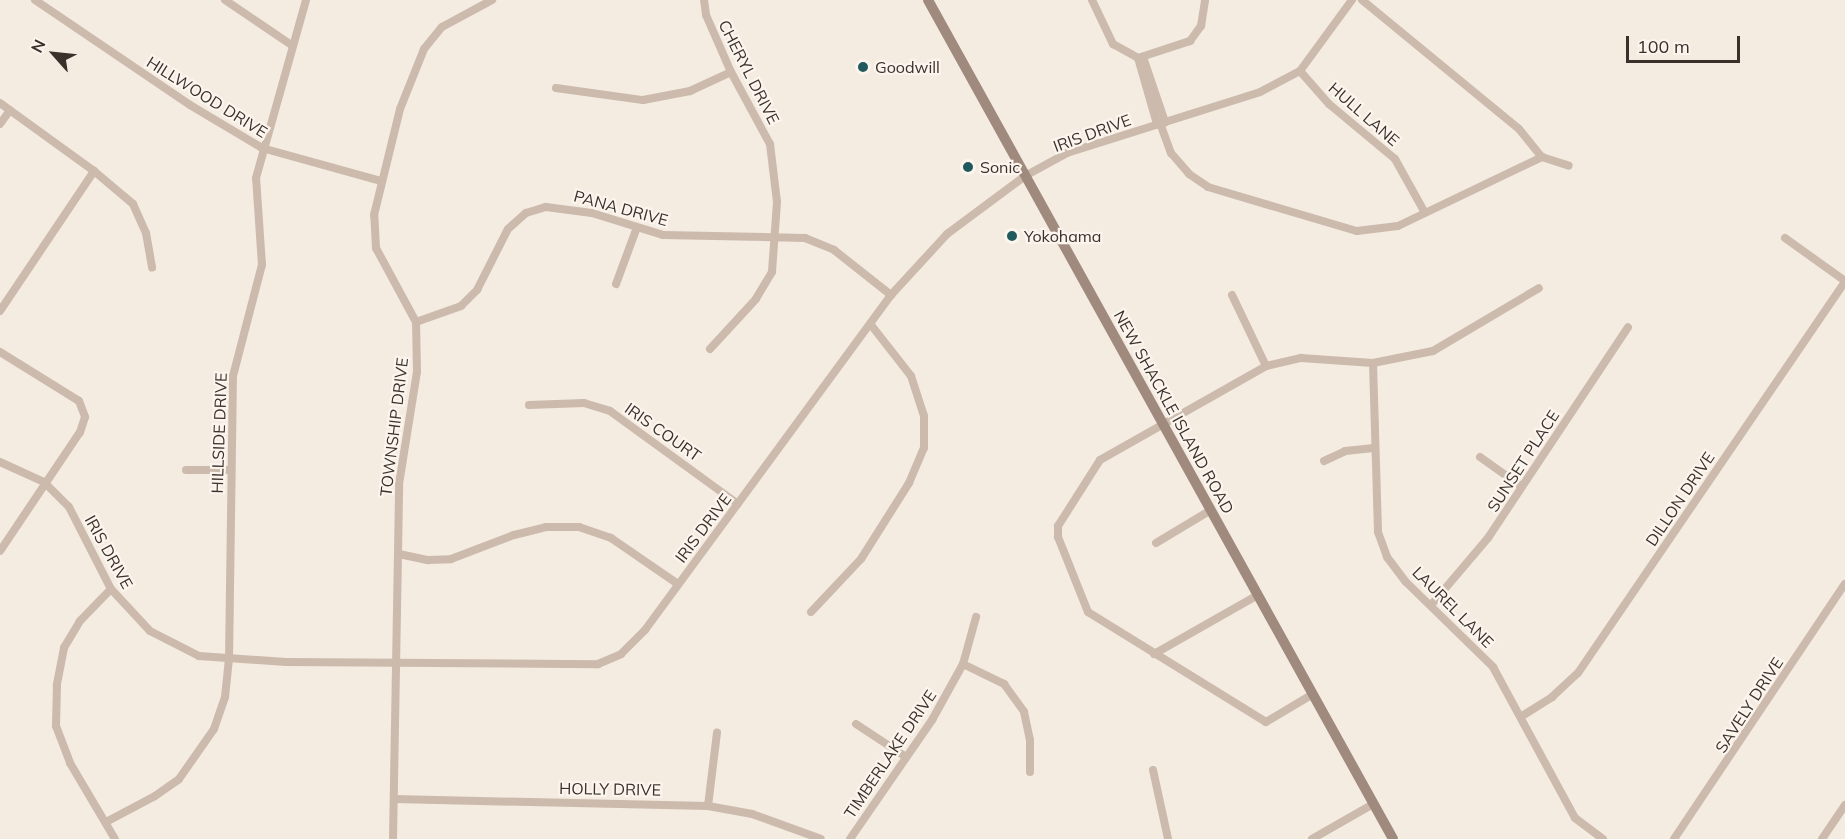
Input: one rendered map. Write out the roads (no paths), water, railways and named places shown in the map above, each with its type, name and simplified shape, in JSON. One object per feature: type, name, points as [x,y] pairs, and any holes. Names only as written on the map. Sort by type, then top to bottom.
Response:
[{"type":"main road","name":"NEW SHACKLE ISLAND ROAD","points":[[928,0],[1393,839]]},
{"type":"street","name":"HILLWOOD DRIVE","points":[[35,0],[190,105],[262,148],[381,181]]},
{"type":"street","points":[[225,0],[291,44]]},
{"type":"street","name":"HILLSIDE DRIVE","points":[[106,822],[155,796],[179,779],[214,729],[225,697],[229,660],[233,376],[262,265],[256,178],[291,44],[306,0]]},
{"type":"street","name":"TOWNSHIP DRIVE","points":[[393,839],[399,484],[417,372],[416,322],[376,248],[374,214],[411,76],[424,49],[442,27],[492,0]]},
{"type":"street","name":"CHERYL DRIVE","points":[[704,0],[706,15],[731,72],[770,144],[777,202],[772,272],[756,298],[710,349]]},
{"type":"street","points":[[1092,0],[1113,44],[1140,58],[1171,153],[1189,174],[1208,187],[1357,231],[1398,226],[1424,211],[1542,157]]},
{"type":"street","points":[[1140,58],[1190,41],[1201,26],[1205,0]]},
{"type":"street","name":"IRIS DRIVE","points":[[0,462],[44,483],[69,507],[111,589],[150,631],[199,656],[229,660],[598,664],[621,654],[645,630],[872,326],[891,295],[947,234],[1024,176],[1067,153],[1260,92],[1300,71],[1352,0]]},
{"type":"street","points":[[1362,0],[1519,129],[1542,157],[1569,166]]},
{"type":"street","name":"HULL LANE","points":[[1300,71],[1329,104],[1395,159],[1424,211]]},
{"type":"street","points":[[556,88],[643,100],[690,91],[731,72]]},
{"type":"street","points":[[0,103],[94,171],[133,204],[146,233],[152,267]]},
{"type":"street","points":[[0,124],[10,110]]},
{"type":"street","points":[[0,311],[94,171]]},
{"type":"street","name":"PANA DRIVE","points":[[416,322],[461,306],[477,290],[508,229],[526,213],[565,207],[636,230],[693,238],[776,236],[805,238],[834,250],[891,295]]},
{"type":"street","points":[[616,284],[636,230]]},
{"type":"street","points":[[1785,238],[1845,281]]},
{"type":"street","name":"DILLON DRIVE","points":[[1522,716],[1552,697],[1578,673],[1845,281]]},
{"type":"street","points":[[1312,694],[1266,722],[1088,612],[1058,537],[1058,526],[1100,460],[1266,366],[1301,358],[1373,363],[1433,351],[1539,288]]},
{"type":"street","points":[[1232,295],[1266,366]]},
{"type":"street","points":[[811,612],[861,559],[909,483],[924,448],[924,416],[911,376],[872,326]]},
{"type":"street","name":"SUNSET PLACE","points":[[1432,604],[1488,538],[1628,327]]},
{"type":"street","points":[[0,352],[79,401],[85,417],[80,432],[0,551]]},
{"type":"street","name":"LAUREL LANE","points":[[1373,363],[1378,532],[1387,557],[1406,582],[1432,604],[1493,667],[1522,716],[1575,818],[1603,839]]},
{"type":"street","name":"IRIS COURT","points":[[529,405],[584,403],[610,411],[738,504]]},
{"type":"street","points":[[1324,461],[1345,451],[1374,448]]},
{"type":"street","points":[[1480,457],[1521,486]]},
{"type":"street","points":[[186,470],[231,470]]},
{"type":"street","points":[[1156,543],[1211,510]]},
{"type":"street","points":[[399,554],[428,560],[451,560],[514,535],[546,527],[579,527],[611,538],[678,584]]},
{"type":"street","name":"SAVELY DRIVE","points":[[1674,839],[1845,584]]},
{"type":"street","points":[[111,589],[80,621],[64,648],[56,726],[70,764],[115,839]]},
{"type":"street","points":[[1154,654],[1258,595]]},
{"type":"street","name":"TIMBERLAKE DRIVE","points":[[850,839],[932,720],[963,664],[976,617]]},
{"type":"street","points":[[963,664],[1004,684],[1024,712],[1030,740],[1030,772]]},
{"type":"street","points":[[856,724],[906,757]]},
{"type":"street","points":[[708,806],[717,733]]},
{"type":"street","points":[[1152,770],[1168,839]]},
{"type":"street","name":"HOLLY DRIVE","points":[[394,799],[708,806],[752,814],[821,839]]},
{"type":"street","points":[[1312,839],[1373,804]]},
{"type":"street","points":[[1822,839],[1845,805]]},
{"type":"place","name":"Goodwill","points":[[863,67]]},
{"type":"place","name":"Sonic","points":[[968,167]]},
{"type":"place","name":"Yokohama","points":[[1012,236]]}]
